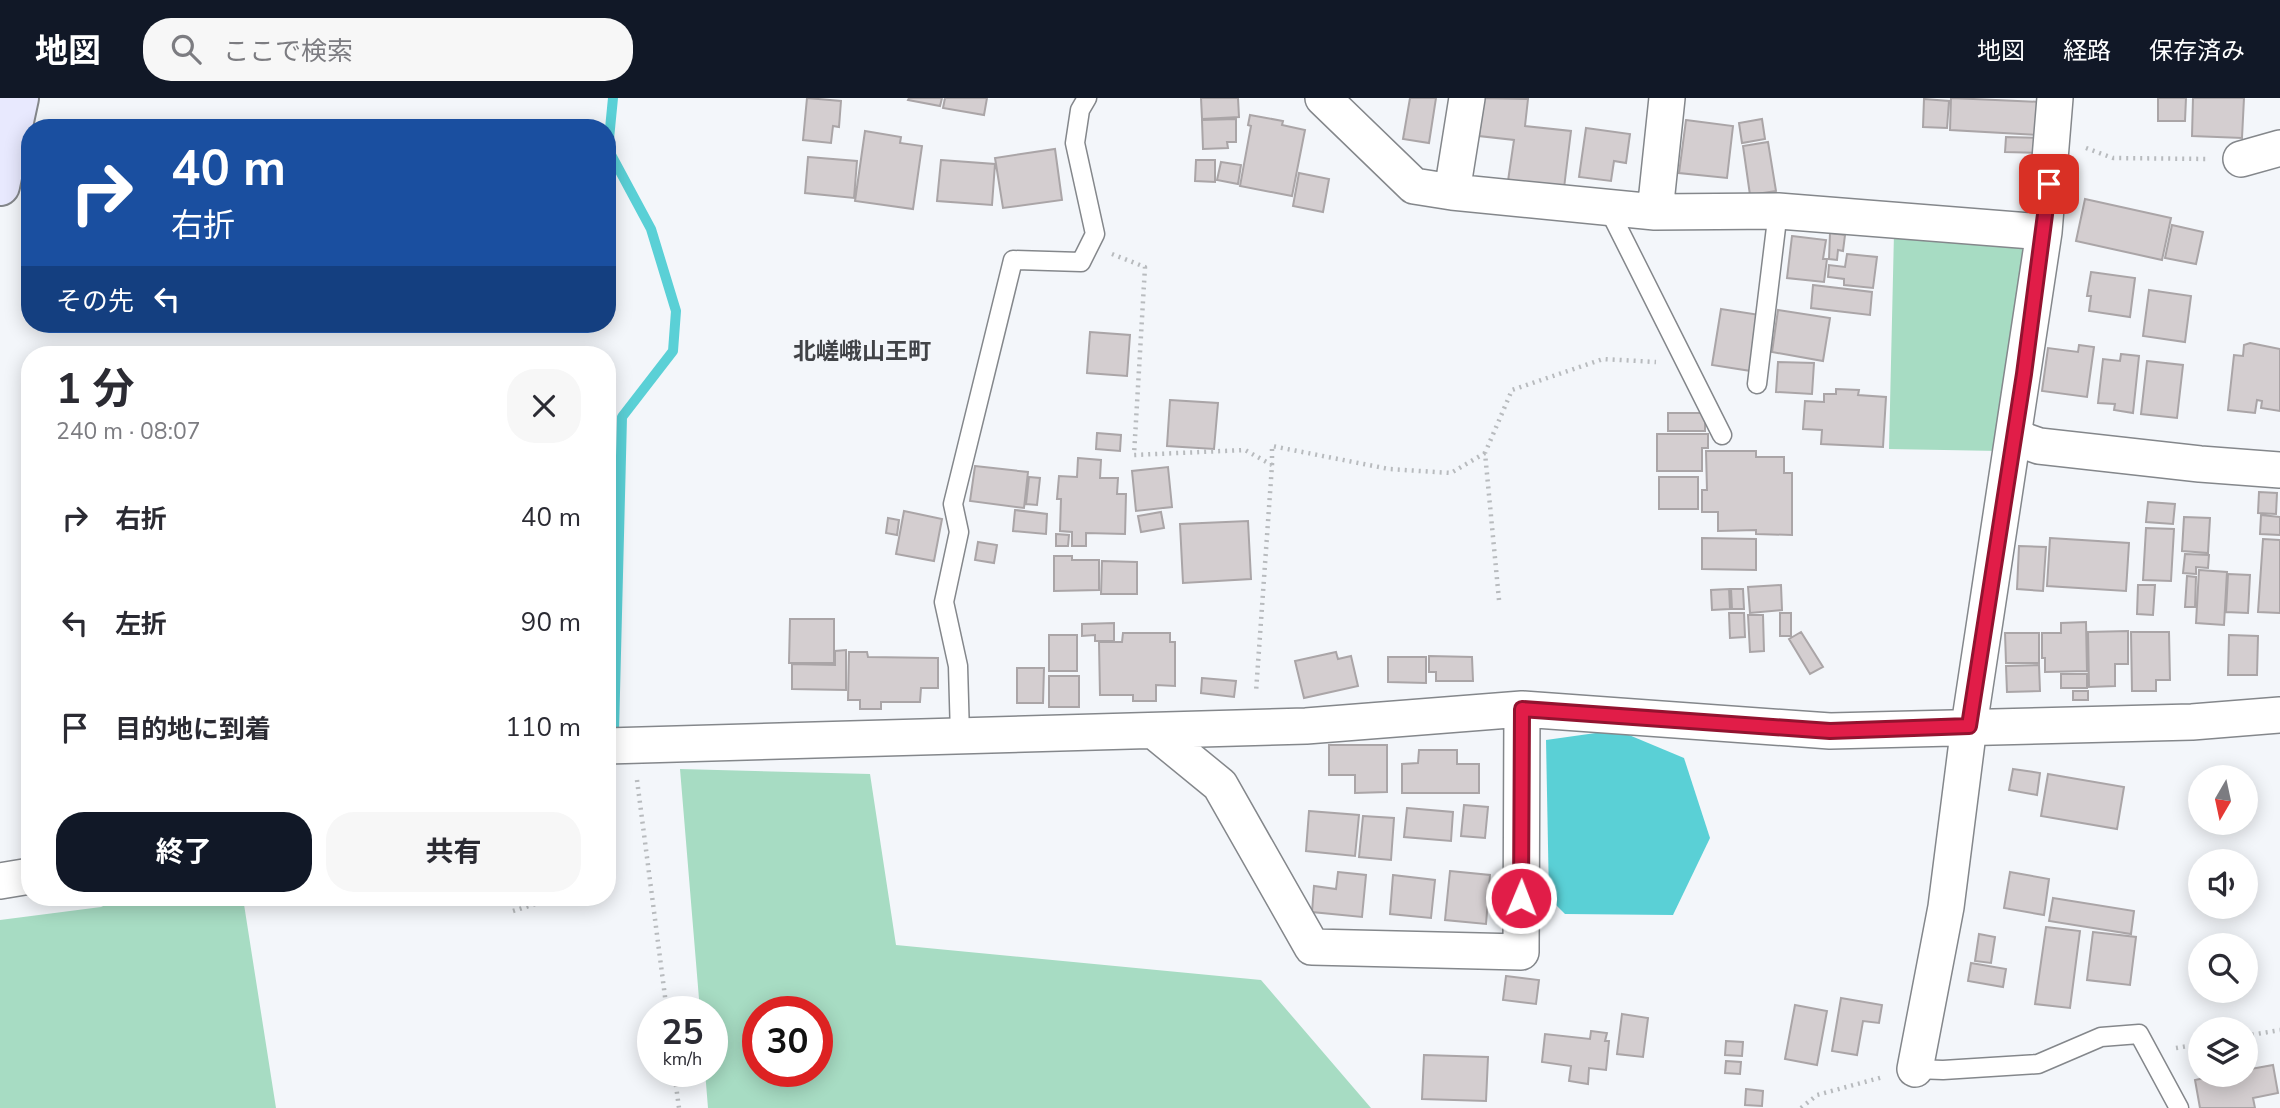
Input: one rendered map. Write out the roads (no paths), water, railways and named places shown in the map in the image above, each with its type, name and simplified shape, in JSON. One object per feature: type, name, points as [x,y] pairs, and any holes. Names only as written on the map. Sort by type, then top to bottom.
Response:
[{"type":"main road","points":[[0,186],[19,98]]},
{"type":"street","points":[[1323,98],[1415,186],[1655,212],[1778,211],[2044,232]]},
{"type":"street","points":[[1452,192],[1467,98]]},
{"type":"street","points":[[1655,212],[1667,98]]},
{"type":"street","points":[[1915,1069],[1945,907],[1969,726],[2044,232],[2055,98]]},
{"type":"street","points":[[2241,159],[2280,148]]},
{"type":"street","points":[[2014,437],[2039,446],[2280,470]]},
{"type":"street","points":[[1154,731],[1220,785],[1312,947],[1521,953],[1522,709]]},
{"type":"street","points":[[620,746],[1306,726],[1522,709],[1830,731],[2192,722],[2280,715]]},
{"type":"street","points":[[0,881],[21,878]]},
{"type":"lane","points":[[960,736],[958,666],[944,602],[959,532],[953,504],[1013,260],[1081,262],[1095,234],[1075,142],[1080,110],[1087,98]]},
{"type":"lane","points":[[1608,208],[1722,435]]},
{"type":"lane","points":[[1757,384],[1778,211]]},
{"type":"lane","points":[[1915,1069],[1943,1070],[2038,1064],[2101,1037],[2139,1034],[2179,1108]]},
{"type":"water","points":[[1617,730],[1684,758],[1710,838],[1673,915],[1565,914],[1549,898],[1546,740]]},
{"type":"waterway","points":[[611,119],[613,98]]},
{"type":"waterway","points":[[616,164],[651,229],[676,311],[673,351],[622,417],[616,653]]},
{"type":"district","name":"北嵯峨山王町","points":[[862,351]]}]
